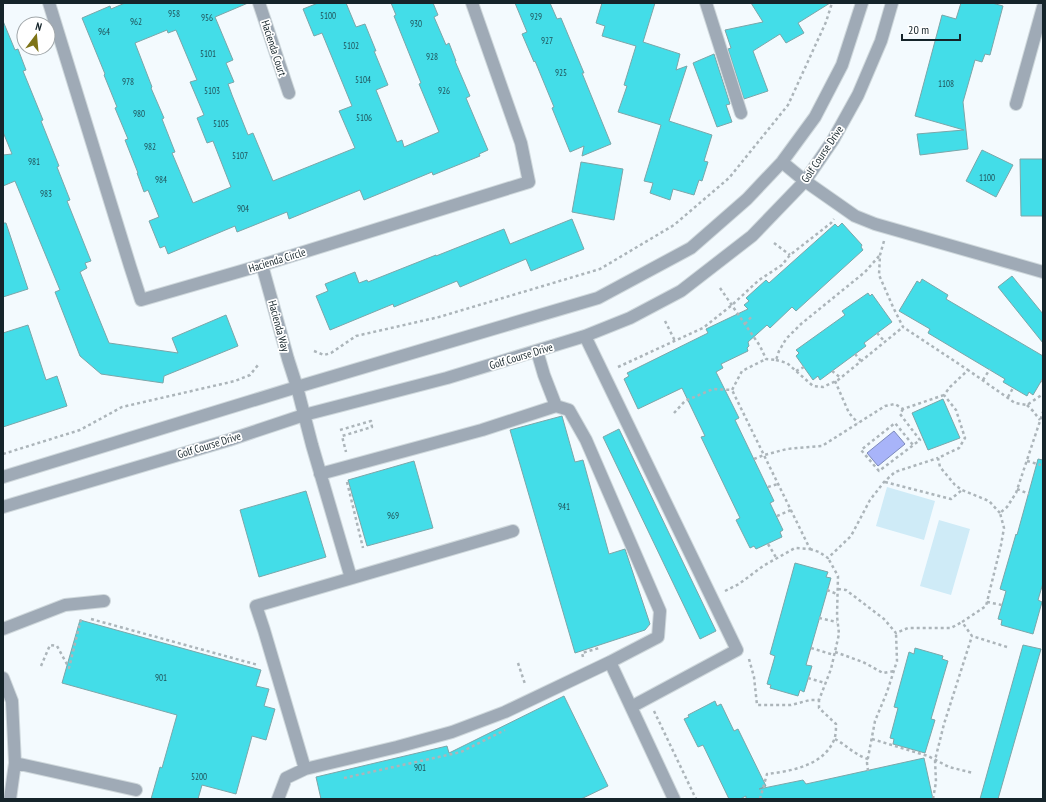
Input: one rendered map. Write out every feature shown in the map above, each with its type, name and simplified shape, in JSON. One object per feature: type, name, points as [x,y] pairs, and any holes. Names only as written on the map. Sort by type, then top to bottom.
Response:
[{"type":"street","name":"Hacienda Circle","points":[[49,3],[141,300],[262,265],[529,182],[521,143],[472,3]]},
{"type":"street","name":"Hacienda Court","points":[[260,3],[289,93]]},
{"type":"street","points":[[706,3],[741,113]]},
{"type":"street","points":[[3,477],[297,387],[598,298],[691,248],[747,199],[782,162],[815,117],[842,66],[862,3]]},
{"type":"street","name":"Golf Course Drive","points":[[3,507],[229,440],[304,415],[447,378],[585,336],[630,318],[681,291],[752,236],[805,181],[833,140],[858,95],[881,41],[892,3]]},
{"type":"street","points":[[1016,104],[1043,7]]},
{"type":"street","points":[[782,162],[805,181],[855,216],[875,224],[1043,272]]},
{"type":"street","name":"Hacienda Way","points":[[262,265],[320,474],[351,578]]},
{"type":"street","points":[[585,336],[737,650],[631,707]]},
{"type":"street","points":[[537,351],[544,375],[556,406]]},
{"type":"street","points":[[278,799],[286,778],[304,769],[397,747],[452,732],[505,712],[610,662],[658,637],[660,611],[586,440],[569,410],[556,406],[482,430],[320,474]]},
{"type":"street","points":[[304,769],[256,606],[513,531]]},
{"type":"street","points":[[3,629],[65,605],[104,601]]},
{"type":"street","points":[[610,662],[672,798]]},
{"type":"street","points":[[3,678],[12,700],[15,763],[10,799]]},
{"type":"street","points":[[15,763],[136,790]]},
{"type":"path","points":[[314,351],[324,355],[331,353],[356,336],[439,317],[600,269],[674,225],[728,178],[788,105],[826,22],[832,3]]},
{"type":"path","points":[[615,360],[618,367],[703,328],[732,305],[759,280],[782,265],[790,255],[831,223],[843,208]]},
{"type":"path","points":[[774,243],[790,255]]},
{"type":"path","points":[[776,360],[786,339],[801,324],[865,272],[880,255],[879,275],[903,327],[1015,403],[1027,405],[1033,410],[1040,420]]},
{"type":"path","points":[[720,288],[760,346],[766,359]]},
{"type":"path","points":[[745,324],[753,315]]},
{"type":"path","points":[[665,321],[675,341]]},
{"type":"path","points":[[732,390],[742,371],[766,359],[787,363],[813,386],[823,387],[841,378],[903,327]]},
{"type":"path","points":[[877,333],[884,342]]},
{"type":"path","points":[[856,354],[861,361]]},
{"type":"path","points":[[3,454],[80,430],[122,407],[235,380],[250,375],[258,366]]},
{"type":"path","points":[[796,371],[804,367]]},
{"type":"path","points":[[983,380],[990,369]]},
{"type":"path","points":[[913,445],[895,423],[862,450],[879,471],[920,440],[900,414],[904,409],[944,395],[950,387],[968,370]]},
{"type":"path","points":[[832,371],[841,378]]},
{"type":"path","points":[[835,381],[849,412],[858,423]]},
{"type":"path","points":[[1008,397],[1013,388]]},
{"type":"path","points":[[674,413],[685,401],[713,389],[732,390]]},
{"type":"path","points":[[732,390],[810,549]]},
{"type":"path","points":[[1027,405],[1043,394]]},
{"type":"path","points":[[828,558],[851,536],[870,500],[884,482],[895,472],[938,458],[959,448],[965,438],[956,410],[944,395]]},
{"type":"path","points":[[754,459],[787,449],[822,446],[885,406],[895,404],[904,409]]},
{"type":"path","points":[[1000,513],[1007,507],[1017,490],[1043,412]]},
{"type":"path","points":[[340,430],[371,421],[372,427],[342,436],[347,456]]},
{"type":"path","points":[[896,633],[908,628],[951,628],[986,606],[1001,545],[1004,528],[1000,513],[989,501],[962,490],[952,482],[940,467],[938,458]]},
{"type":"path","points":[[1027,461],[1041,465]]},
{"type":"path","points":[[346,478],[364,548]]},
{"type":"path","points":[[884,482],[951,499],[962,490]]},
{"type":"path","points":[[768,487],[778,484]]},
{"type":"path","points":[[1017,490],[1029,494]]},
{"type":"path","points":[[777,516],[791,510]]},
{"type":"path","points":[[768,544],[777,558]]},
{"type":"path","points":[[739,584],[762,566],[795,548],[810,549],[819,552],[828,558],[838,576],[837,622],[839,634],[831,669],[819,700],[818,708],[836,724],[835,739],[827,752],[812,763],[787,772],[767,774],[760,799]]},
{"type":"path","points":[[838,589],[846,590],[884,619],[896,633],[897,661],[887,692],[875,721],[867,763],[868,771]]},
{"type":"path","points":[[827,590],[837,594]]},
{"type":"path","points":[[987,602],[1002,605]]},
{"type":"path","points":[[41,666],[50,645],[57,646],[69,668],[81,616]]},
{"type":"path","points":[[89,618],[259,666]]},
{"type":"path","points":[[819,618],[837,622]]},
{"type":"path","points":[[962,622],[972,636],[1007,647]]},
{"type":"path","points":[[933,799],[936,782],[935,760],[944,724],[972,636]]},
{"type":"path","points":[[583,657],[582,653],[603,647]]},
{"type":"path","points":[[811,648],[835,653],[863,662],[883,673],[894,671]]},
{"type":"path","points":[[737,650],[750,660],[754,677],[757,705],[791,705],[810,700],[819,700]]},
{"type":"path","points":[[518,663],[525,684]]},
{"type":"path","points":[[808,678],[826,683]]},
{"type":"path","points":[[648,698],[696,799]]},
{"type":"path","points":[[835,739],[860,757],[868,759]]},
{"type":"path","points":[[872,739],[928,756],[949,767],[973,773]]},
{"type":"shaded area","points":[[887,487],[935,501],[924,540],[876,526]]},
{"type":"shaded area","points":[[939,520],[970,529],[951,595],[920,586]]},
{"type":"water","points":[[894,431],[905,444],[878,466],[867,453]]},
{"type":"building","points":[[125,3],[248,3],[215,17],[233,60],[226,63],[234,82],[228,84],[248,135],[253,133],[273,181],[355,148],[339,111],[352,106],[322,33],[314,36],[303,9],[318,3],[346,3],[356,27],[365,24],[388,85],[376,90],[397,142],[402,140],[404,147],[439,132],[419,84],[421,83],[394,16],[396,15],[391,3],[433,3],[438,15],[434,17],[446,45],[449,43],[470,96],[466,98],[488,150],[479,154],[480,156],[433,175],[432,172],[364,200],[360,190],[289,219],[287,212],[237,232],[235,226],[168,254],[165,246],[160,248],[149,221],[159,217],[148,190],[144,192],[125,140],[128,139],[115,108],[117,107],[82,18],[110,6],[111,9]],"holes":[[[167,30],[168,33],[176,30],[197,80],[190,82],[204,115],[197,118],[207,143],[213,141],[231,187],[193,203],[172,153],[175,152],[162,119],[164,118],[151,88],[152,87],[135,43]]]},
{"type":"building","points":[[515,3],[550,3],[557,19],[561,18],[611,144],[582,156],[584,146],[570,152],[552,108],[554,107],[522,34],[527,32]]},
{"type":"building","points":[[602,3],[655,3],[643,42],[680,54],[676,70],[687,66],[669,121],[712,135],[704,161],[708,162],[702,181],[699,180],[694,195],[673,189],[670,200],[650,193],[653,183],[644,181],[661,125],[618,112],[627,86],[624,85],[636,46],[602,36],[605,26],[596,23]]},
{"type":"building","points":[[751,3],[830,3],[798,23],[804,33],[786,43],[780,34],[753,51],[768,91],[744,99],[728,49],[731,48],[725,30],[763,22]]},
{"type":"building","points":[[961,3],[992,3],[1003,6],[990,55],[985,54],[982,62],[975,60],[963,102],[968,149],[920,155],[917,134],[964,130],[915,116],[942,15],[956,19]]},
{"type":"building","points":[[3,21],[16,50],[16,56],[21,56],[26,70],[23,71],[43,120],[41,121],[59,166],[57,167],[70,200],[67,201],[91,261],[85,263],[87,268],[80,272],[109,343],[178,353],[172,338],[226,315],[238,346],[164,376],[163,383],[101,374],[80,356],[55,292],[60,290],[15,181],[3,186],[3,155],[12,154],[3,132]]},
{"type":"building","points":[[714,54],[730,104],[726,105],[732,122],[717,127],[693,63]]},
{"type":"building","points":[[982,150],[1013,165],[996,197],[966,181]]},
{"type":"building","points":[[1020,159],[1043,159],[1043,216],[1021,216]]},
{"type":"building","points":[[581,162],[623,169],[614,220],[572,212]]},
{"type":"building","points":[[572,219],[584,249],[531,271],[526,259],[460,287],[457,281],[394,307],[393,304],[330,330],[316,296],[328,291],[325,284],[355,272],[359,283],[367,280],[368,282],[504,229],[510,244]]},
{"type":"building","points":[[3,223],[6,223],[28,289],[3,297]]},
{"type":"building","points":[[842,223],[862,245],[861,247],[863,250],[796,311],[792,307],[770,328],[767,325],[748,342],[748,351],[721,364],[723,368],[716,372],[739,418],[735,420],[774,501],[770,503],[783,530],[780,532],[782,537],[756,549],[754,546],[750,548],[736,520],[740,518],[701,437],[705,436],[682,388],[638,409],[624,379],[629,376],[627,373],[708,333],[706,329],[748,309],[744,305],[749,301],[746,298],[766,280],[769,283],[835,224],[838,227]]},
{"type":"building","points":[[1012,276],[1043,314],[1043,343],[998,287]]},
{"type":"building","points":[[922,279],[948,295],[946,299],[1043,356],[1043,378],[1033,395],[1029,392],[1027,396],[1003,382],[1005,379],[928,333],[930,329],[899,311],[917,281],[920,283]]},
{"type":"building","points":[[868,293],[870,296],[872,294],[892,322],[864,343],[866,346],[820,380],[818,376],[813,380],[796,356],[799,353],[796,350],[845,315],[842,311]]},
{"type":"building","points":[[28,325],[46,380],[57,376],[67,406],[3,427],[3,333]]},
{"type":"building","points":[[943,399],[960,438],[928,450],[912,413]]},
{"type":"building","points":[[562,416],[575,462],[583,460],[609,554],[625,549],[650,624],[645,630],[575,653],[510,430]]},
{"type":"building","points":[[619,429],[716,631],[700,639],[603,437]]},
{"type":"building","points":[[1038,459],[1043,460],[1043,583],[1038,600],[1042,602],[1033,634],[1001,625],[1002,620],[998,619],[1006,591],[1000,589]]},
{"type":"building","points":[[414,461],[433,528],[367,546],[348,480]]},
{"type":"building","points":[[306,491],[326,557],[259,577],[240,510]]},
{"type":"building","points":[[795,563],[828,572],[826,577],[831,578],[806,665],[812,666],[804,692],[800,690],[798,696],[770,688],[771,685],[767,684],[775,656],[770,654]]},
{"type":"building","points":[[80,620],[261,670],[256,686],[269,689],[264,706],[275,709],[266,740],[252,736],[236,794],[202,785],[198,799],[151,799],[160,767],[162,768],[177,715],[62,683]]},
{"type":"building","points":[[1023,645],[1041,649],[998,799],[980,799]]},
{"type":"building","points":[[915,648],[943,656],[942,659],[948,661],[931,719],[935,720],[925,753],[893,744],[894,739],[890,738],[898,708],[894,707],[909,652],[914,654]]},
{"type":"building","points":[[564,696],[608,786],[581,799],[321,799],[316,777],[447,746],[449,753]]},
{"type":"building","points":[[715,701],[717,706],[721,704],[734,731],[738,729],[766,786],[759,789],[803,780],[806,784],[924,758],[933,799],[746,799],[746,796],[740,799],[729,799],[703,745],[698,747],[684,719],[689,717],[688,715]]}]
